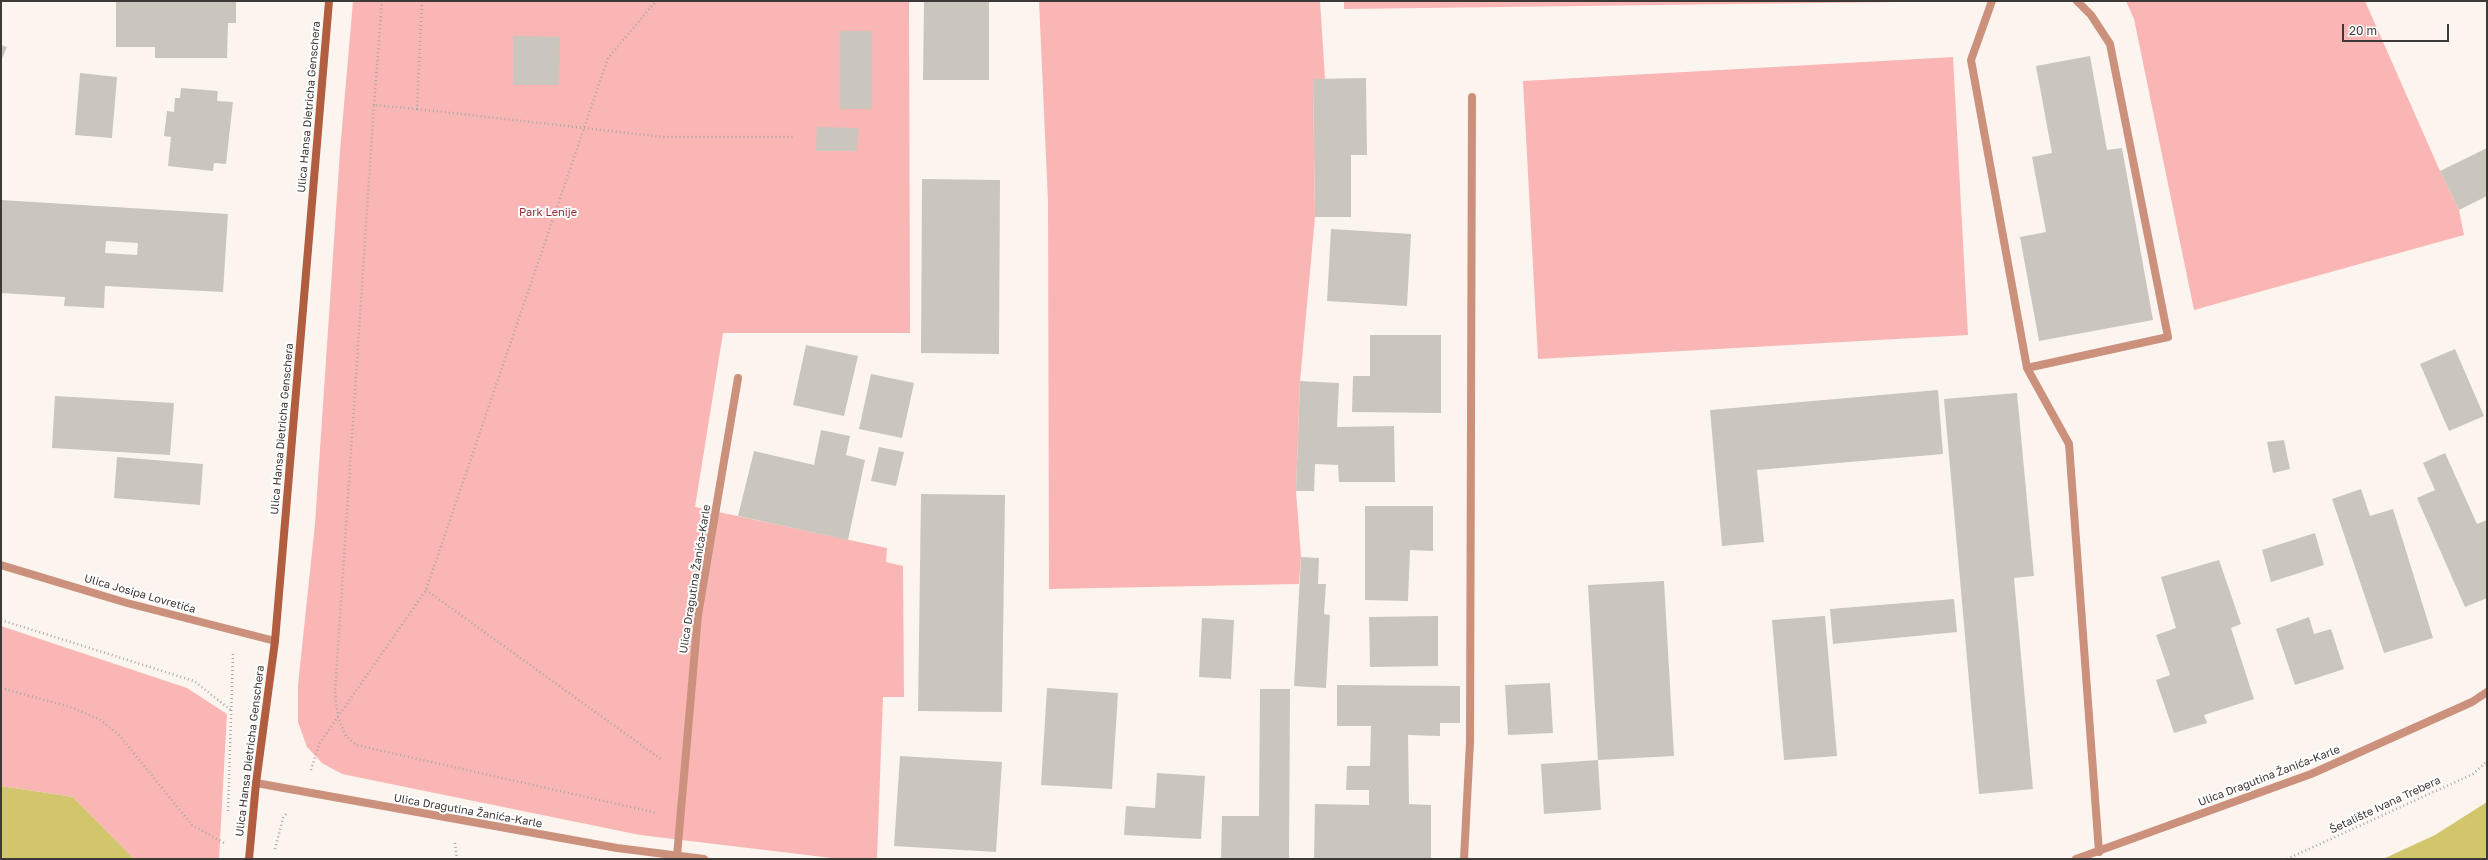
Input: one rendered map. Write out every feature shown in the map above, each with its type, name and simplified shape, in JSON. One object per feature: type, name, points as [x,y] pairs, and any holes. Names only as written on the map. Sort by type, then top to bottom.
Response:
[{"type":"main road","name":"Ulica Hansa Dietricha Genschera","points":[[249,859],[256,783],[275,642],[329,1]]},
{"type":"street","points":[[1992,1],[1971,60],[2027,368],[2069,444],[2099,852]]},
{"type":"street","points":[[2027,368],[2168,337],[2110,44],[2091,15],[2077,1]]},
{"type":"street","points":[[1464,859],[1470,742],[1472,98]]},
{"type":"street","name":"Ulica Dragutina Žanića-Karle","points":[[677,856],[698,615],[738,378]]},
{"type":"street","name":"Ulica Josipa Lovretića","points":[[1,565],[275,642]]},
{"type":"street","name":"Ulica Dragutina Žanića-Karle","points":[[2076,859],[2099,852],[2311,774],[2472,702],[2487,692]]},
{"type":"street","name":"Ulica Dragutina Žanića-Karle","points":[[256,783],[454,820],[617,848],[704,859]]},
{"type":"path","points":[[382,1],[335,692],[338,717],[346,736],[356,745],[681,818]]},
{"type":"path","points":[[417,109],[422,1]]},
{"type":"path","points":[[318,744],[426,590],[608,58],[656,1]]},
{"type":"path","points":[[374,105],[584,126],[663,137],[794,137]]},
{"type":"path","points":[[426,590],[685,777]]},
{"type":"path","points":[[1,620],[194,681],[232,711]]},
{"type":"path","points":[[228,818],[234,631]]},
{"type":"path","points":[[1,688],[70,707],[99,719],[120,736],[192,825],[226,844]]},
{"type":"path","name":"Šetalište Ivana Trebera","points":[[2287,859],[2473,774],[2487,761]]},
{"type":"path","points":[[226,838],[226,852]]},
{"type":"green space","name":"Park Lenije","points":[[353,1],[909,1],[910,333],[723,333],[695,507],[887,548],[886,562],[903,566],[904,697],[883,697],[877,859],[840,859],[640,835],[342,774],[322,763],[307,747],[298,722],[298,685],[315,524],[340,151]]},
{"type":"green space","points":[[1039,1],[1320,1],[1325,79],[1313,79],[1315,217],[1300,381],[1296,491],[1301,557],[1299,584],[1049,589],[1048,202]]},
{"type":"green space","points":[[1344,1],[1898,1],[1898,2],[1344,9]]},
{"type":"green space","points":[[2126,1],[2365,1],[2440,171],[2459,210],[2464,235],[2194,310],[2134,19]]},
{"type":"green space","points":[[1953,57],[1968,335],[1538,359],[1523,81]]},
{"type":"green space","points":[[1,626],[187,688],[227,714],[219,859],[134,859],[73,797],[1,786]]},
{"type":"shaded area","points":[[1,786],[73,797],[134,859],[1,859]]},
{"type":"shaded area","points":[[2487,802],[2487,859],[2383,859],[2435,835]]},
{"type":"building","points":[[116,1],[236,1],[236,23],[228,23],[227,58],[155,58],[155,47],[116,47]]},
{"type":"building","points":[[924,1],[989,1],[989,80],[923,80]]},
{"type":"building","points":[[840,31],[872,31],[872,109],[840,109]]},
{"type":"building","points":[[513,36],[560,37],[559,85],[513,85]]},
{"type":"building","points":[[1,45],[7,47],[1,61]]},
{"type":"building","points":[[2090,56],[2107,150],[2122,148],[2153,320],[2039,341],[2020,237],[2046,232],[2032,157],[2052,153],[2036,66]]},
{"type":"building","points":[[80,73],[117,77],[112,138],[75,135]]},
{"type":"building","points":[[1366,78],[1367,155],[1351,155],[1351,217],[1315,217],[1313,79]]},
{"type":"building","points":[[181,88],[218,91],[217,101],[233,102],[226,164],[214,163],[213,171],[168,166],[171,137],[164,136],[167,111],[174,112],[175,98],[180,98]]},
{"type":"building","points":[[817,127],[858,128],[857,151],[816,151]]},
{"type":"building","points":[[2487,148],[2487,196],[2459,210],[2440,171]]},
{"type":"building","points":[[922,179],[1000,180],[999,354],[921,353]]},
{"type":"building","points":[[1,200],[228,214],[223,292],[105,286],[104,308],[64,306],[65,297],[1,293]],"holes":[[[106,241],[138,243],[137,255],[105,253]]]},
{"type":"building","points":[[1331,229],[1411,234],[1407,306],[1327,301]]},
{"type":"building","points":[[1370,335],[1441,335],[1441,413],[1352,412],[1353,376],[1370,376]]},
{"type":"building","points":[[806,345],[858,356],[844,416],[793,405]]},
{"type":"building","points":[[2455,349],[2484,416],[2449,431],[2420,364]]},
{"type":"building","points":[[871,374],[914,383],[902,438],[859,429]]},
{"type":"building","points":[[1300,381],[1339,383],[1337,427],[1394,426],[1395,482],[1339,482],[1338,465],[1315,464],[1314,491],[1296,491]]},
{"type":"building","points":[[1938,390],[1943,454],[1757,470],[1764,542],[1722,546],[1710,410]]},
{"type":"building","points":[[2017,393],[2034,576],[2014,578],[2033,789],[1979,794],[1944,399]]},
{"type":"building","points":[[55,396],[174,403],[170,455],[52,448]]},
{"type":"building","points":[[821,430],[850,436],[846,455],[865,460],[848,540],[738,516],[754,451],[814,465]]},
{"type":"building","points":[[2284,440],[2290,469],[2273,473],[2267,442]]},
{"type":"building","points":[[879,447],[904,452],[896,486],[871,481]]},
{"type":"building","points":[[2445,453],[2477,524],[2487,520],[2487,598],[2465,607],[2417,498],[2435,490],[2423,463]]},
{"type":"building","points":[[117,457],[203,464],[200,505],[114,498]]},
{"type":"building","points":[[2361,489],[2370,516],[2393,509],[2433,638],[2384,653],[2332,499]]},
{"type":"building","points":[[921,494],[1005,495],[1002,712],[918,711]]},
{"type":"building","points":[[1365,506],[1433,506],[1433,551],[1410,550],[1408,601],[1365,600]]},
{"type":"building","points":[[2315,533],[2324,565],[2271,582],[2262,550]]},
{"type":"building","points":[[1301,557],[1319,558],[1318,584],[1326,584],[1324,614],[1330,615],[1326,688],[1294,686]]},
{"type":"building","points":[[2219,560],[2241,624],[2231,628],[2254,699],[2204,715],[2207,723],[2174,733],[2156,680],[2170,675],[2156,635],[2176,628],[2161,577]]},
{"type":"building","points":[[1664,581],[1674,756],[1598,760],[1588,585]]},
{"type":"building","points":[[1954,599],[1957,632],[1833,644],[1830,609]]},
{"type":"building","points":[[1438,616],[1438,666],[1370,667],[1369,617]]},
{"type":"building","points":[[1825,616],[1837,756],[1784,760],[1772,620]]},
{"type":"building","points":[[2309,617],[2314,634],[2331,629],[2344,669],[2295,685],[2276,629]]},
{"type":"building","points":[[1202,618],[1234,620],[1231,679],[1199,677]]},
{"type":"building","points":[[1550,683],[1553,733],[1508,735],[1505,685]]},
{"type":"building","points":[[1337,685],[1460,686],[1460,723],[1440,723],[1440,736],[1408,735],[1409,804],[1431,805],[1431,859],[1314,859],[1315,804],[1369,805],[1369,790],[1346,790],[1347,766],[1370,766],[1371,726],[1337,726]]},
{"type":"building","points":[[1047,688],[1118,693],[1112,789],[1041,785]]},
{"type":"building","points":[[1260,689],[1290,689],[1289,859],[1221,859],[1222,816],[1259,816]]},
{"type":"building","points":[[900,756],[1002,762],[996,852],[894,846]]},
{"type":"building","points":[[1598,760],[1601,810],[1544,814],[1541,764]]},
{"type":"building","points":[[1157,773],[1205,776],[1201,839],[1124,835],[1126,806],[1155,808]]}]
